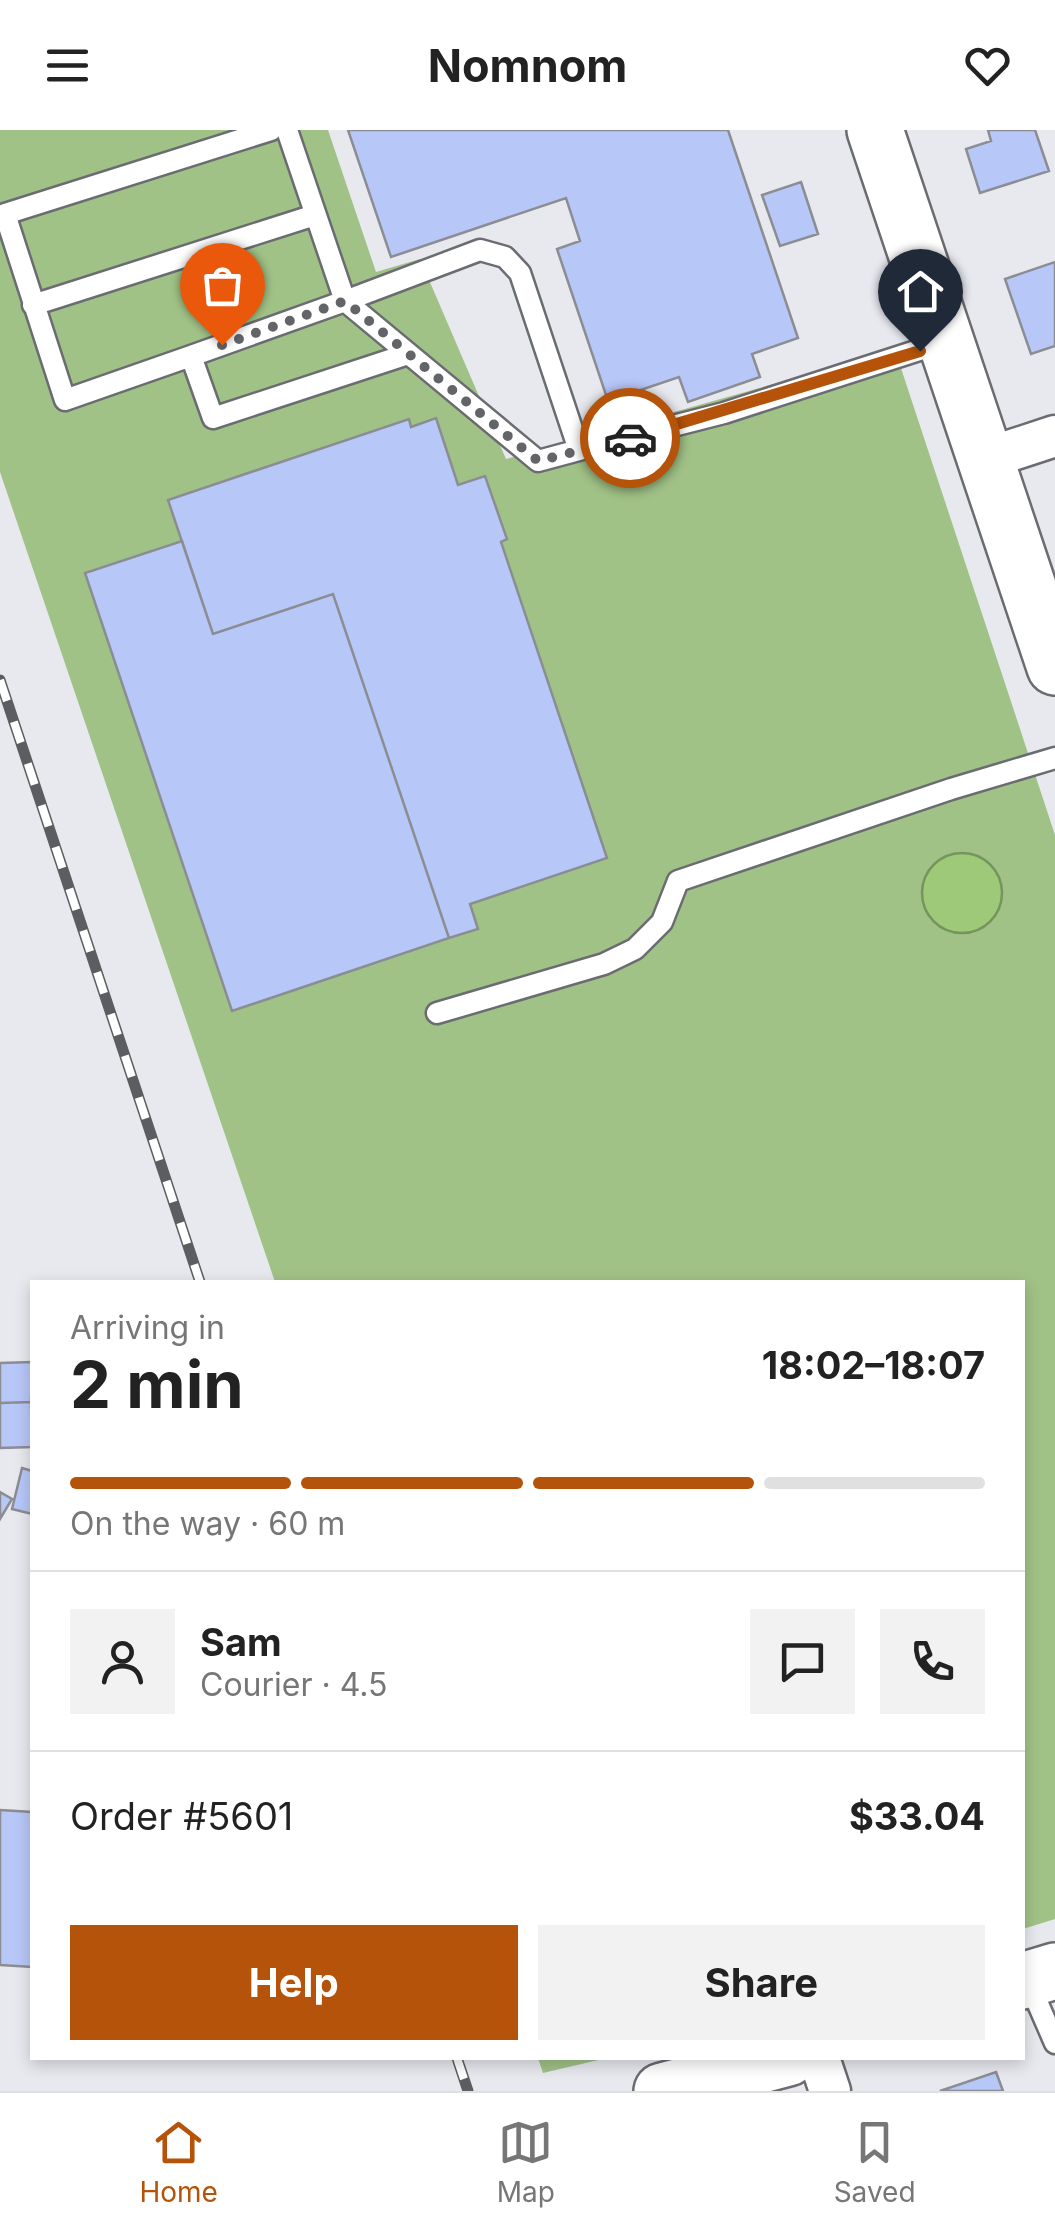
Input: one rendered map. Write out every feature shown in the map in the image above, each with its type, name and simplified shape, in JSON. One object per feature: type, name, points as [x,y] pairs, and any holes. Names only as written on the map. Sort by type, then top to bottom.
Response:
[{"type":"street","points":[[875,130],[1055,667]]},
{"type":"street","points":[[985,459],[1055,436]]},
{"type":"street","points":[[662,2091],[780,2060]]},
{"type":"street","points":[[820,2060],[830,2091]]},
{"type":"lane","points":[[272,130],[5,214],[65,400],[480,250],[506,257],[520,273],[579,450]]},
{"type":"lane","points":[[286,130],[345,301],[538,461],[724,412],[946,342]]},
{"type":"lane","points":[[33,305],[316,215]]},
{"type":"lane","points":[[191,356],[213,418],[408,354]]},
{"type":"lane","points":[[438,1013],[604,964],[635,949],[662,922],[678,881],[1055,758]]},
{"type":"lane","points":[[1035,1977],[1055,2044]]},
{"type":"shaded area","points":[[0,130],[328,130],[376,272],[420,259],[506,459],[895,350],[1055,835],[1055,1919],[1025,1928],[1025,1280],[274,1280],[0,472]]},
{"type":"shaded area","points":[[954,853],[970,853],[991,864],[1002,893],[991,922],[970,933],[954,933],[940,927],[928,915],[922,901],[922,885],[928,871],[940,859]]},
{"type":"shaded area","points":[[539,2060],[598,2060],[543,2073]]},
{"type":"building","points":[[348,130],[728,130],[798,338],[752,354],[760,377],[688,402],[679,377],[608,401],[557,249],[580,241],[566,198],[391,257]]},
{"type":"building","points":[[988,130],[1035,130],[1049,171],[980,193],[966,149],[991,141]]},
{"type":"building","points":[[801,182],[818,234],[780,246],[762,195]]},
{"type":"building","points":[[1055,262],[1055,346],[1031,354],[1005,279]]},
{"type":"building","points":[[436,418],[458,485],[485,476],[507,539],[501,542],[607,858],[470,904],[478,929],[449,938],[333,594],[213,634],[168,500],[409,419],[411,427]]},
{"type":"building","points":[[182,541],[213,634],[333,594],[449,938],[232,1011],[85,573]]},
{"type":"building","points":[[30,1362],[30,1402],[0,1403],[0,1363]]},
{"type":"building","points":[[30,1402],[30,1447],[0,1448],[0,1403]]},
{"type":"building","points":[[22,1468],[30,1470],[30,1514],[12,1509]]},
{"type":"building","points":[[0,1492],[12,1499],[0,1519]]},
{"type":"building","points":[[0,1810],[30,1812],[30,1967],[0,1965]]},
{"type":"building","points":[[996,2072],[1003,2091],[940,2091]]},
{"type":"railway","points":[[0,680],[199,1280]]},
{"type":"railway","points":[[458,2060],[468,2091]]},
{"type":"way so far","points":[[222,345],[345,301],[538,461],[630,438]]},
{"type":"route","points":[[630,438],[920,351]]}]
